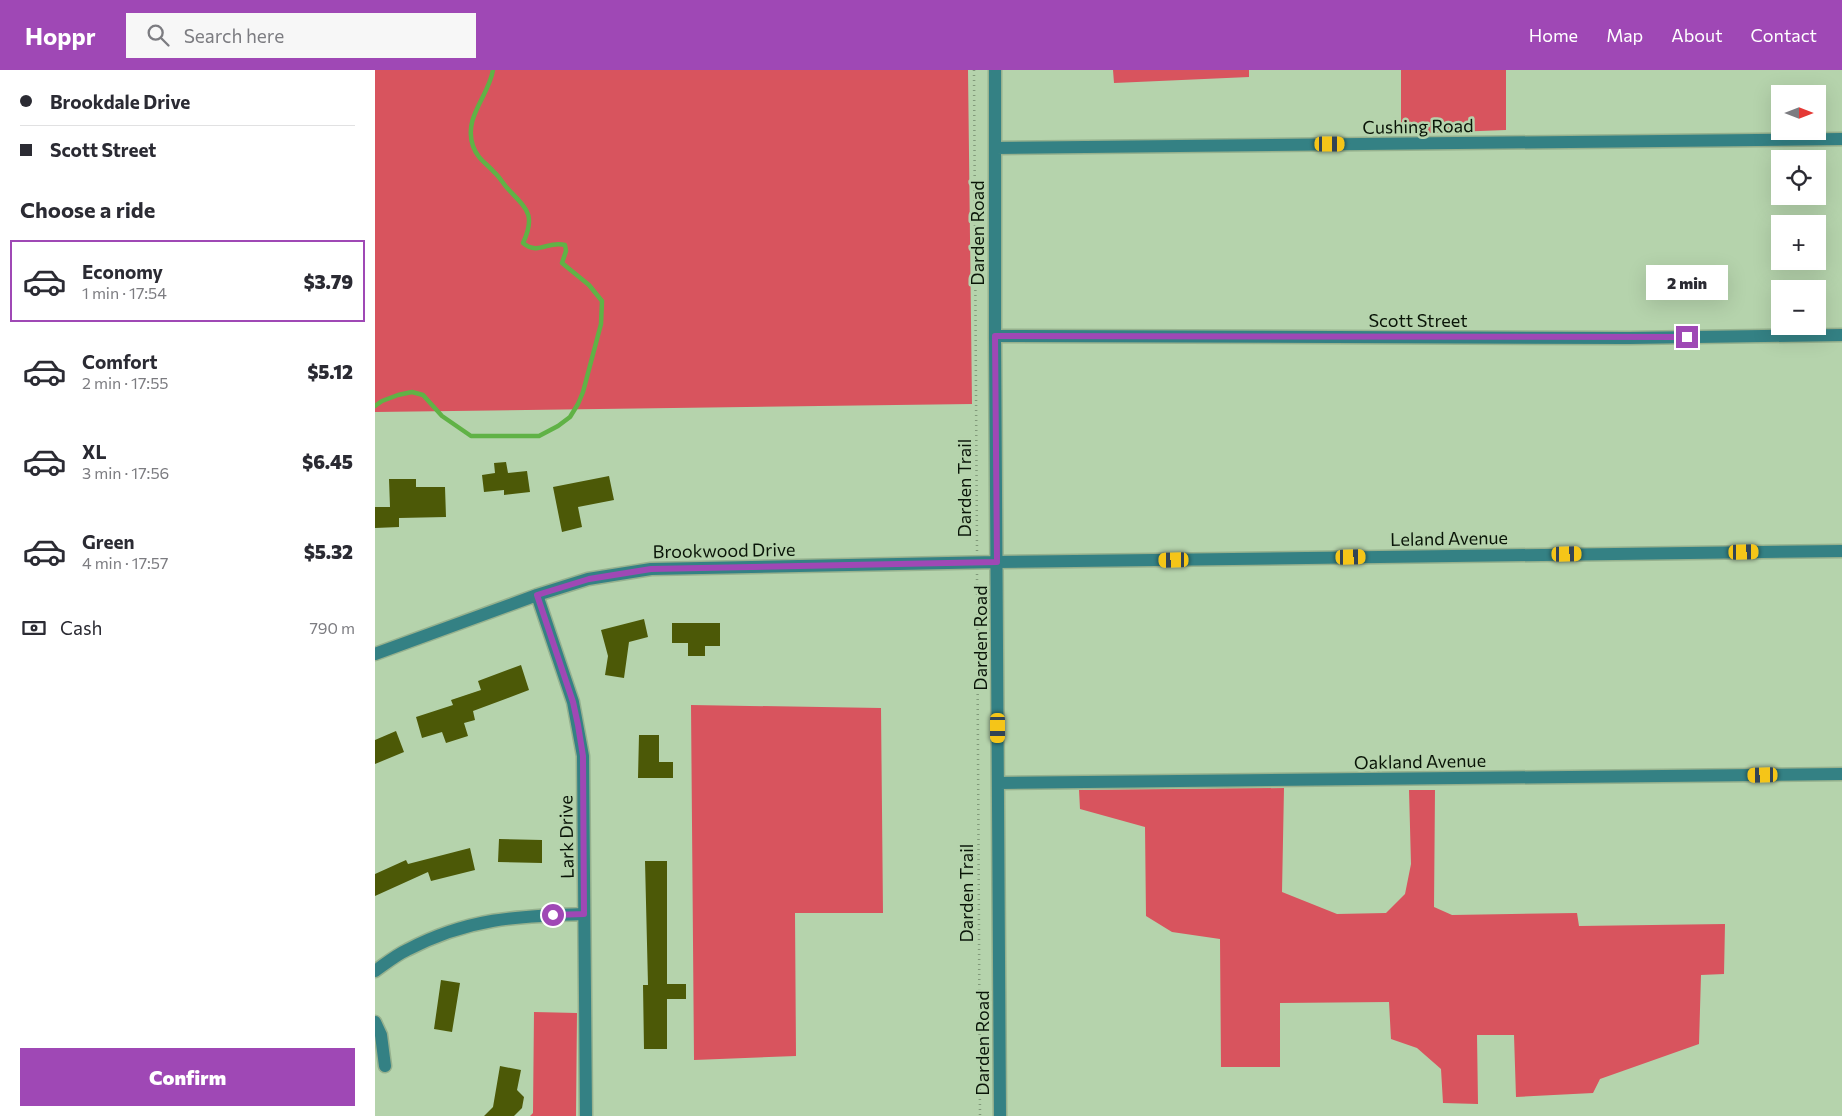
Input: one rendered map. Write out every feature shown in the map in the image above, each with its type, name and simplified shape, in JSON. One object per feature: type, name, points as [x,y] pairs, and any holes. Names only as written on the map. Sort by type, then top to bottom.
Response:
[{"type":"street","name":"Darden Road","points":[[995,70],[1000,1116]]},
{"type":"street","name":"Cushing Road","points":[[995,148],[1842,139]]},
{"type":"street","name":"Scott Street","points":[[995,336],[1629,338],[1842,334]]},
{"type":"street","name":"Leland Avenue","points":[[997,562],[1842,551]]},
{"type":"street","name":"Brookwood Drive","points":[[375,654],[537,595],[589,579],[651,569],[997,562]]},
{"type":"street","name":"Lark Drive","points":[[537,595],[573,702],[583,756],[586,1116]]},
{"type":"street","name":"Oakland Avenue","points":[[998,783],[1842,774]]},
{"type":"street","points":[[375,971],[406,950],[467,925],[493,919],[522,916],[584,914]]},
{"type":"street","points":[[375,1022],[381,1034],[385,1066]]},
{"type":"path","name":"Darden Trail","points":[[974,70],[980,1116]]},
{"type":"shaded area","points":[[375,70],[968,70],[972,404],[375,412]]},
{"type":"shaded area","points":[[1113,70],[1249,70],[1249,77],[1114,83]]},
{"type":"shaded area","points":[[1401,70],[1506,70],[1506,130],[1401,134]]},
{"type":"shaded area","points":[[691,705],[881,708],[883,913],[795,913],[796,1056],[694,1060]]},
{"type":"shaded area","points":[[1284,788],[1282,892],[1337,914],[1386,913],[1405,894],[1411,864],[1409,790],[1435,790],[1434,907],[1452,915],[1577,913],[1579,926],[1725,924],[1724,974],[1701,975],[1699,1044],[1600,1079],[1593,1093],[1516,1097],[1514,1035],[1477,1035],[1478,1104],[1443,1103],[1441,1069],[1417,1048],[1391,1039],[1389,1002],[1280,1003],[1280,1067],[1221,1067],[1220,939],[1172,932],[1146,916],[1145,827],[1080,809],[1079,790]]},
{"type":"shaded area","points":[[534,1012],[577,1013],[576,1116],[530,1116],[533,1113]]},
{"type":"building","points":[[506,462],[508,473],[527,471],[530,492],[504,495],[504,490],[484,492],[482,475],[495,473],[494,463]]},
{"type":"building","points":[[609,476],[614,500],[578,507],[582,527],[562,532],[553,487]]},
{"type":"building","points":[[389,479],[416,479],[416,487],[445,487],[446,517],[399,518],[399,527],[375,528],[375,507],[390,507]]},
{"type":"building","points":[[644,619],[648,637],[629,642],[624,678],[605,675],[608,656],[601,630]]},
{"type":"building","points":[[672,623],[720,623],[720,646],[705,646],[705,656],[688,656],[688,643],[672,643]]},
{"type":"building","points":[[521,665],[529,690],[473,711],[475,720],[464,723],[468,736],[446,743],[442,732],[422,738],[416,717],[453,705],[451,700],[481,690],[478,681]]},
{"type":"building","points":[[396,731],[404,752],[375,764],[375,740]]},
{"type":"building","points":[[639,735],[659,735],[659,762],[673,762],[673,778],[638,778]]},
{"type":"building","points":[[499,839],[542,840],[542,863],[498,862]]},
{"type":"building","points":[[470,848],[475,870],[431,881],[428,872],[375,896],[375,874],[406,860],[408,864]]},
{"type":"building","points":[[645,861],[667,861],[667,984],[686,984],[686,999],[667,999],[667,1049],[644,1049],[643,985],[648,985]]},
{"type":"building","points":[[441,980],[460,983],[452,1032],[434,1029]]},
{"type":"building","points":[[500,1066],[521,1070],[517,1090],[524,1097],[522,1108],[514,1116],[484,1116],[493,1107]]},
{"type":"waterway","points":[[375,406],[382,401],[412,392],[423,395],[442,416],[471,436],[539,436],[570,417],[583,392],[601,324],[602,301],[589,285],[562,263],[566,251],[565,245],[554,244],[534,248],[523,243],[529,226],[528,213],[521,202],[479,157],[473,146],[471,126],[491,80],[493,70]]},
{"type":"route","points":[[553,915],[584,914],[583,756],[573,702],[537,595],[589,579],[651,569],[997,562],[995,336],[1687,337]]}]
